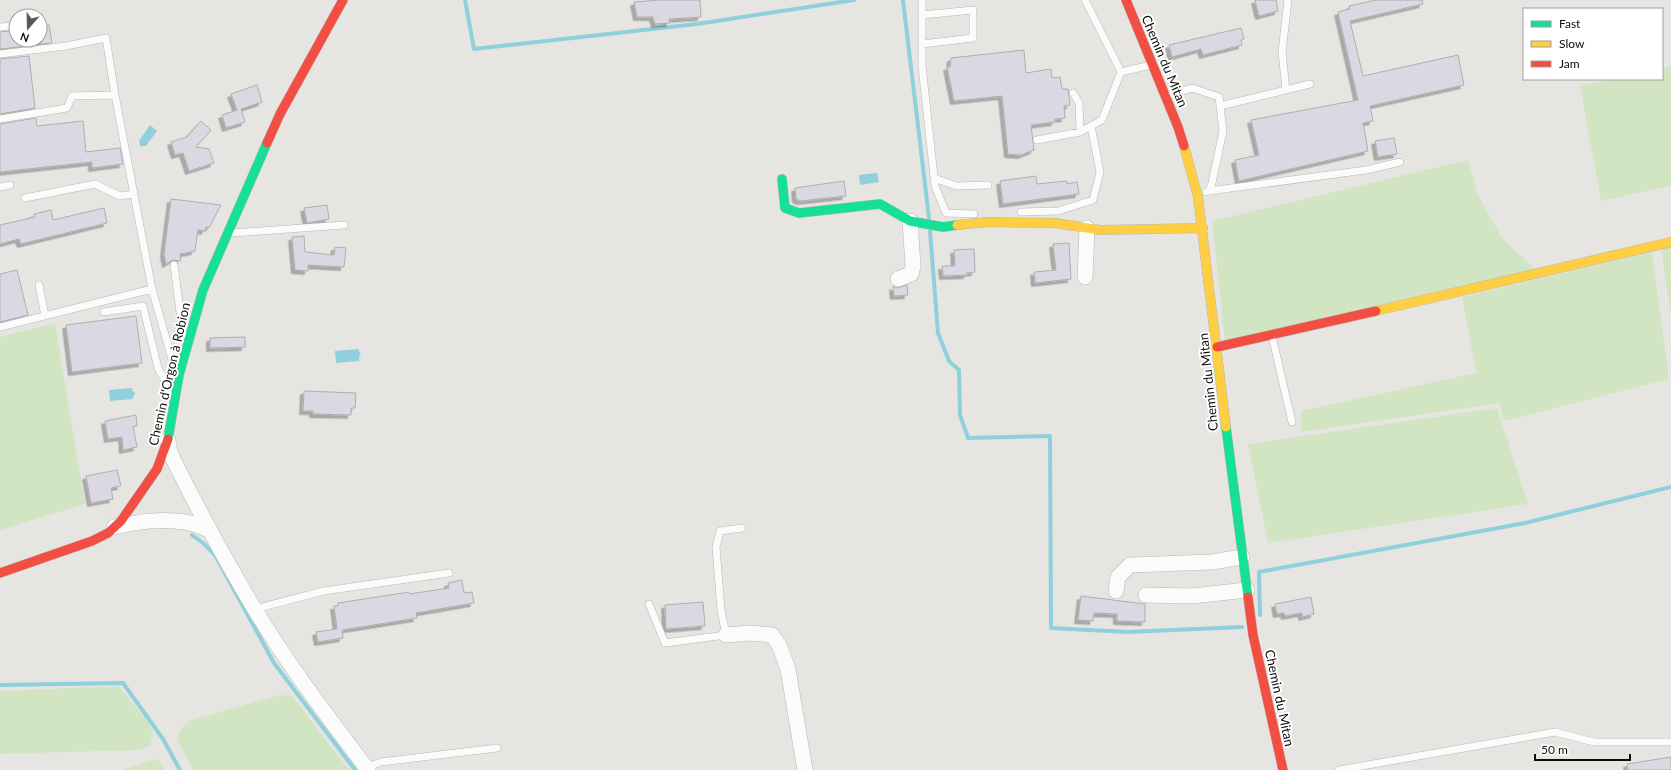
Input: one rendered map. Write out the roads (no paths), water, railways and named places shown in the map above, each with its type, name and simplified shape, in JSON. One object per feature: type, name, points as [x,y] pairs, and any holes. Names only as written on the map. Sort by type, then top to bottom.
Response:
[{"type":"street","name":"Chemin d'Orgon à Robion","points":[[0,573],[92,541],[108,533],[122,521],[157,469],[168,440],[184,353],[203,290],[280,114],[343,0]]},
{"type":"street","name":"Chemin du Mitan","points":[[1126,0],[1178,127],[1198,197],[1203,228],[1233,490],[1253,635],[1283,770]]},
{"type":"street","points":[[782,179],[785,208],[799,213],[880,204],[910,221],[965,231],[988,222],[1055,223],[1100,230],[1203,228]]},
{"type":"street","points":[[898,279],[911,274],[913,266],[910,221]]},
{"type":"street","points":[[1085,277],[1087,228]]},
{"type":"street","points":[[1217,347],[1441,297],[1671,242]]},
{"type":"street","points":[[168,440],[170,452],[174,461],[209,530],[254,609],[314,699],[367,769]]},
{"type":"street","points":[[114,527],[143,521],[164,520],[186,522],[209,530]]},
{"type":"street","points":[[1116,591],[1118,577],[1130,565],[1212,562],[1242,557]]},
{"type":"street","points":[[1146,595],[1192,596],[1247,590]]},
{"type":"street","points":[[726,635],[751,633],[772,635],[779,645],[788,669],[805,770]]},
{"type":"lane","points":[[922,0],[922,66],[935,186],[946,213],[981,214]]},
{"type":"lane","points":[[1036,140],[1080,132],[1102,120],[1121,72],[1086,0]]},
{"type":"lane","points":[[1286,90],[1282,52],[1288,0]]},
{"type":"lane","points":[[922,15],[972,10],[973,38],[922,44]]},
{"type":"lane","points":[[0,54],[66,46],[106,38],[115,95],[152,290],[174,368],[180,375]]},
{"type":"lane","points":[[1121,72],[1153,65]]},
{"type":"lane","points":[[1220,106],[1310,84]]},
{"type":"lane","points":[[1166,96],[1192,88],[1220,96],[1222,131],[1209,190]]},
{"type":"lane","points":[[1072,92],[1079,103],[1080,132]]},
{"type":"lane","points":[[0,119],[68,108],[72,96],[115,95]]},
{"type":"lane","points":[[1011,213],[1058,211],[1093,200],[1100,172],[1091,126]]},
{"type":"lane","points":[[1198,197],[1209,190],[1366,170],[1400,162]]},
{"type":"lane","points":[[934,178],[956,186],[988,185]]},
{"type":"lane","points":[[25,198],[95,184],[120,196],[134,194]]},
{"type":"lane","points":[[0,187],[10,185]]},
{"type":"lane","points":[[228,233],[344,225]]},
{"type":"lane","points":[[174,265],[184,353]]},
{"type":"lane","points":[[40,285],[45,316]]},
{"type":"lane","points":[[0,327],[152,290]]},
{"type":"lane","points":[[104,312],[143,306],[158,368],[176,399]]},
{"type":"lane","points":[[1272,334],[1292,422]]},
{"type":"lane","points":[[649,604],[665,643],[726,635],[721,610],[716,547],[720,531],[742,528]]},
{"type":"lane","points":[[254,609],[324,592],[449,573]]},
{"type":"lane","points":[[1340,770],[1555,732],[1594,742],[1671,742]]},
{"type":"lane","points":[[367,769],[381,762],[497,748]]},
{"type":"water","points":[[150,125],[157,131],[146,146],[140,146],[139,141]]},
{"type":"water","points":[[877,173],[879,182],[860,185],[859,175]]},
{"type":"water","points":[[358,349],[361,355],[359,357],[359,361],[336,363],[335,351]]},
{"type":"water","points":[[132,388],[135,393],[132,399],[110,401],[109,390]]},
{"type":"waterway","points":[[465,0],[474,49],[697,24],[854,0]]},
{"type":"waterway","points":[[903,0],[929,218]]},
{"type":"waterway","points":[[930,231],[938,333],[949,361],[959,370],[960,415],[968,438],[1050,436],[1051,628],[1128,632],[1242,627]]},
{"type":"waterway","points":[[1260,615],[1259,572],[1525,523],[1671,487]]},
{"type":"waterway","points":[[192,535],[215,555],[274,663],[355,770]]},
{"type":"waterway","points":[[0,685],[123,683],[163,739],[180,770]]}]
